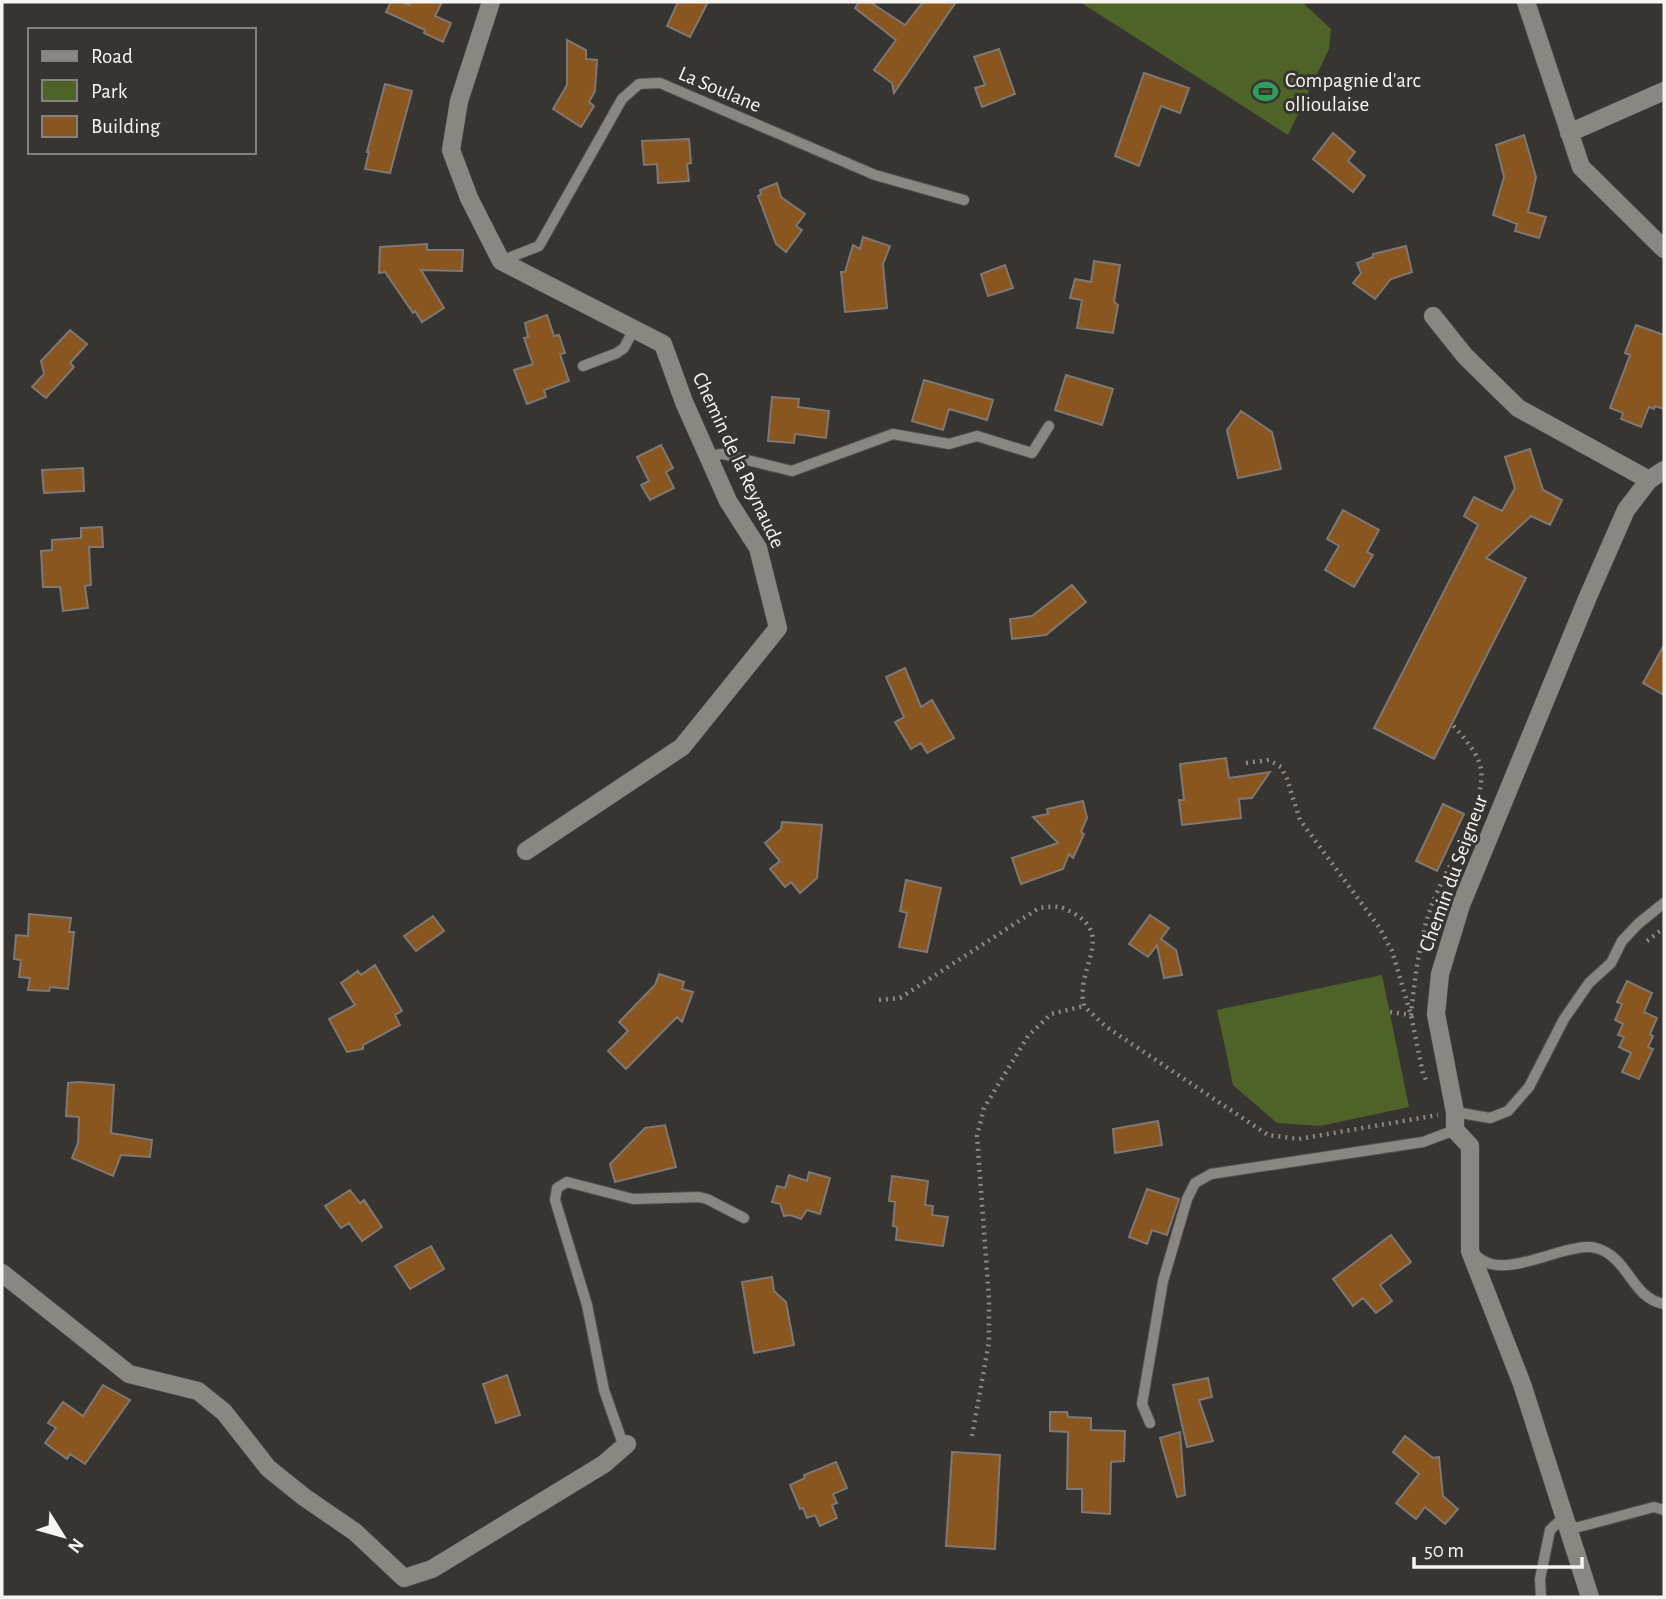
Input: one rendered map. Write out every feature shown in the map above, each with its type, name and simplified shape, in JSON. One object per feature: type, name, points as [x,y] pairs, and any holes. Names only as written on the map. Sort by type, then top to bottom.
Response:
[{"type":"street","points":[[491,2],[459,101],[451,150],[469,198],[501,261]]},
{"type":"street","points":[[1525,2],[1581,167],[1664,249]]},
{"type":"street","points":[[1569,133],[1664,91]]},
{"type":"street","name":"Chemin de la Reynaude","points":[[501,261],[663,344],[684,402],[708,456],[729,501],[758,548],[778,628],[682,747],[526,851]]},
{"type":"street","name":"Chemin du Seigneur","points":[[1433,316],[1465,356],[1518,408],[1657,475],[1626,510],[1461,905],[1440,974],[1436,1014],[1455,1121],[1470,1146],[1470,1251],[1522,1384],[1590,1597]]},
{"type":"street","points":[[2,1273],[130,1374],[198,1391],[224,1412],[268,1468],[355,1532],[404,1578],[432,1569],[604,1464],[625,1445]]},
{"type":"lane","name":"La Soulane","points":[[501,261],[539,246],[622,99],[639,84],[660,83],[875,175],[964,200]]},
{"type":"lane","points":[[583,366],[617,354],[624,348],[634,329]]},
{"type":"lane","points":[[708,456],[722,454],[792,471],[893,434],[949,444],[977,436],[1032,453],[1049,426]]},
{"type":"lane","points":[[1150,1423],[1142,1404],[1163,1281],[1195,1183],[1211,1174],[1423,1142],[1455,1121],[1490,1118],[1508,1111],[1529,1087],[1564,1019],[1589,983],[1611,963],[1622,941],[1664,903]]},
{"type":"lane","points":[[625,1445],[604,1390],[587,1306],[555,1199],[558,1188],[567,1182],[648,1200],[699,1197],[744,1218]]},
{"type":"lane","points":[[1470,1251],[1488,1264],[1507,1266],[1578,1248],[1595,1247],[1611,1255],[1626,1269],[1639,1292],[1654,1302],[1664,1304]]},
{"type":"lane","points":[[1541,1597],[1540,1579],[1550,1530],[1564,1517],[1575,1528],[1654,1507],[1664,1510]]},
{"type":"path","points":[[1411,1015],[1418,952],[1432,905],[1479,796],[1481,767],[1467,741],[1452,724]]},
{"type":"path","points":[[1246,763],[1269,760],[1281,767],[1300,820],[1379,927],[1392,951],[1411,1015]]},
{"type":"path","points":[[879,1000],[900,998],[1039,908],[1061,906],[1084,920],[1092,934],[1092,954],[1082,988],[1084,1006],[1105,1027],[1268,1135],[1299,1139],[1455,1121]]},
{"type":"path","points":[[972,1436],[989,1342],[989,1298],[977,1136],[984,1108],[1028,1036],[1051,1014],[1084,1006]]},
{"type":"path","points":[[1390,1012],[1411,1015]]},
{"type":"green space","name":"Compagnie d'arc ollioulaise","points":[[1080,2],[1302,2],[1331,29],[1329,49],[1288,135]]},
{"type":"green space","points":[[1382,975],[1409,1107],[1320,1126],[1277,1123],[1233,1085],[1217,1010]]},
{"type":"building","points":[[391,2],[409,5],[410,2],[442,2],[435,16],[451,23],[443,42],[424,33],[425,30],[386,12]]},
{"type":"building","points":[[678,2],[708,2],[690,37],[667,26]]},
{"type":"building","points":[[859,2],[870,2],[905,25],[923,2],[956,2],[894,93],[892,83],[874,70],[896,40],[855,8]]},
{"type":"building","points":[[567,40],[586,50],[586,59],[597,60],[595,91],[589,102],[594,106],[581,127],[553,109],[567,85]]},
{"type":"building","points":[[999,49],[1015,94],[982,107],[975,88],[985,85],[974,57]]},
{"type":"building","points":[[1144,73],[1189,88],[1180,113],[1161,106],[1139,166],[1115,156]]},
{"type":"building","points":[[385,84],[412,91],[390,173],[365,169]]},
{"type":"building","points":[[1333,133],[1355,152],[1348,161],[1365,176],[1353,192],[1313,159]]},
{"type":"building","points":[[1524,135],[1536,177],[1528,212],[1546,217],[1539,238],[1515,231],[1517,224],[1493,215],[1504,177],[1496,145]]},
{"type":"building","points":[[689,139],[689,181],[658,183],[657,164],[644,165],[642,141]]},
{"type":"building","points":[[777,183],[781,197],[805,214],[796,226],[802,230],[786,252],[776,244],[758,196],[761,194],[760,190]]},
{"type":"building","points":[[863,237],[890,246],[883,264],[887,308],[845,312],[841,272],[845,272],[853,245],[860,249]]},
{"type":"building","points":[[427,244],[427,250],[463,250],[462,271],[421,270],[444,308],[422,322],[385,272],[379,273],[380,247]]},
{"type":"building","points":[[1406,246],[1412,272],[1391,279],[1375,299],[1353,283],[1361,273],[1357,263],[1373,257],[1373,254]]},
{"type":"building","points":[[1094,261],[1120,265],[1114,302],[1118,305],[1113,333],[1077,328],[1082,300],[1070,298],[1075,279],[1091,282]]},
{"type":"building","points":[[1005,265],[1013,288],[988,296],[981,274]]},
{"type":"building","points":[[547,315],[554,336],[559,335],[565,353],[560,354],[569,381],[544,390],[546,397],[527,404],[514,370],[533,364],[524,338],[528,337],[525,323]]},
{"type":"building","points":[[1636,325],[1664,335],[1664,409],[1649,407],[1641,427],[1621,419],[1623,413],[1610,408],[1630,355],[1625,353]]},
{"type":"building","points":[[70,330],[87,344],[70,363],[74,367],[46,398],[32,387],[44,374],[41,361]]},
{"type":"building","points":[[1066,375],[1113,389],[1102,425],[1055,410]]},
{"type":"building","points":[[924,380],[993,400],[987,420],[949,409],[943,430],[912,421]]},
{"type":"building","points":[[772,397],[799,399],[798,407],[829,411],[826,438],[795,434],[794,443],[768,441]]},
{"type":"building","points":[[1241,411],[1272,432],[1281,469],[1238,478],[1227,430]]},
{"type":"building","points":[[661,445],[673,468],[666,472],[674,488],[650,500],[641,485],[649,481],[637,457]]},
{"type":"building","points":[[1530,449],[1543,490],[1562,500],[1550,525],[1531,516],[1486,558],[1526,578],[1434,759],[1374,728],[1478,525],[1464,516],[1474,497],[1502,511],[1515,488],[1505,457]]},
{"type":"building","points":[[83,468],[84,491],[44,493],[42,470]]},
{"type":"building","points":[[1343,510],[1379,530],[1367,552],[1373,555],[1354,587],[1325,570],[1339,546],[1327,539]]},
{"type":"building","points":[[102,527],[103,547],[89,547],[91,585],[85,586],[88,608],[63,611],[60,587],[43,587],[41,551],[52,550],[52,540],[81,538],[81,528]]},
{"type":"building","points":[[1072,585],[1086,602],[1046,635],[1012,639],[1010,619],[1032,616]]},
{"type":"building","points":[[1664,645],[1664,695],[1643,683]]},
{"type":"building","points":[[905,668],[921,707],[932,700],[954,738],[927,753],[921,743],[911,749],[895,722],[904,717],[886,677]]},
{"type":"building","points":[[1226,758],[1229,778],[1270,772],[1252,798],[1239,799],[1241,818],[1182,825],[1179,800],[1184,800],[1180,764]]},
{"type":"building","points":[[1083,801],[1087,818],[1081,832],[1084,834],[1073,858],[1069,854],[1063,869],[1021,884],[1012,858],[1058,843],[1033,817],[1048,814],[1047,809]]},
{"type":"building","points":[[1443,804],[1464,814],[1437,871],[1416,861]]},
{"type":"building","points":[[782,822],[822,825],[817,878],[800,893],[791,882],[785,887],[770,869],[780,861],[765,843],[781,829]]},
{"type":"building","points":[[906,880],[941,888],[927,952],[899,947],[907,913],[900,911]]},
{"type":"building","points":[[29,914],[71,918],[69,932],[74,932],[68,989],[50,987],[49,991],[28,990],[30,978],[19,977],[21,960],[14,959],[16,935],[28,936]]},
{"type":"building","points":[[1150,915],[1169,928],[1161,939],[1176,950],[1182,975],[1164,978],[1157,945],[1148,957],[1129,944]]},
{"type":"building","points":[[433,916],[444,931],[416,951],[404,936]]},
{"type":"building","points":[[375,965],[402,1011],[395,1015],[400,1025],[363,1045],[363,1049],[347,1052],[329,1019],[355,1005],[341,983],[358,971],[361,975]]},
{"type":"building","points":[[659,974],[684,982],[682,989],[693,992],[682,1022],[677,1017],[626,1069],[608,1051],[628,1031],[619,1022],[655,985]]},
{"type":"building","points":[[1627,981],[1652,993],[1644,1012],[1657,1018],[1648,1047],[1653,1049],[1639,1079],[1622,1072],[1631,1053],[1619,1047],[1624,1037],[1618,1035],[1623,1024],[1615,1020],[1622,1004],[1617,1002]]},
{"type":"building","points":[[68,1083],[114,1085],[111,1133],[152,1140],[150,1157],[121,1155],[113,1176],[72,1158],[78,1143],[79,1117],[66,1116]]},
{"type":"building","points":[[1158,1121],[1162,1145],[1115,1153],[1113,1129]]},
{"type":"building","points":[[665,1125],[676,1167],[615,1182],[610,1164],[645,1128]]},
{"type":"building","points":[[809,1172],[830,1178],[820,1214],[807,1210],[801,1219],[784,1216],[780,1204],[772,1202],[777,1186],[785,1188],[789,1175],[807,1181]]},
{"type":"building","points":[[892,1176],[928,1181],[925,1205],[933,1206],[932,1215],[948,1217],[943,1246],[896,1240],[897,1227],[893,1226],[895,1202],[889,1201]]},
{"type":"building","points":[[1147,1189],[1179,1199],[1167,1235],[1152,1230],[1147,1244],[1129,1237]]},
{"type":"building","points":[[350,1190],[360,1203],[364,1200],[382,1227],[362,1241],[349,1223],[341,1228],[325,1206]]},
{"type":"building","points":[[1391,1235],[1411,1262],[1380,1285],[1392,1301],[1376,1313],[1363,1298],[1353,1306],[1333,1279]]},
{"type":"building","points":[[431,1246],[444,1269],[410,1289],[395,1266]]},
{"type":"building","points":[[772,1277],[774,1291],[786,1302],[794,1345],[754,1353],[742,1282]]},
{"type":"building","points":[[507,1375],[520,1415],[496,1423],[483,1384]]},
{"type":"building","points":[[1208,1378],[1212,1397],[1199,1400],[1213,1441],[1187,1447],[1173,1385]]},
{"type":"building","points":[[103,1385],[130,1400],[85,1464],[70,1454],[67,1459],[45,1443],[56,1428],[48,1423],[63,1402],[83,1416]]},
{"type":"building","points":[[1050,1412],[1067,1412],[1068,1417],[1091,1418],[1091,1430],[1125,1431],[1124,1461],[1111,1462],[1110,1514],[1082,1512],[1082,1489],[1067,1489],[1068,1432],[1050,1431]]},
{"type":"building","points":[[1180,1432],[1185,1495],[1177,1497],[1160,1438]]},
{"type":"building","points":[[1405,1436],[1433,1458],[1439,1457],[1443,1496],[1458,1509],[1445,1524],[1425,1507],[1416,1519],[1396,1503],[1419,1474],[1393,1452]]},
{"type":"building","points":[[952,1452],[1000,1455],[995,1549],[946,1546]]},
{"type":"building","points":[[836,1462],[847,1488],[833,1494],[837,1503],[832,1505],[837,1518],[820,1526],[815,1515],[807,1518],[803,1508],[800,1509],[790,1485],[805,1478],[804,1475]]},
{"type":"place","name":"Compagnie d'arc ollioulaise","points":[[1265,92]]}]
